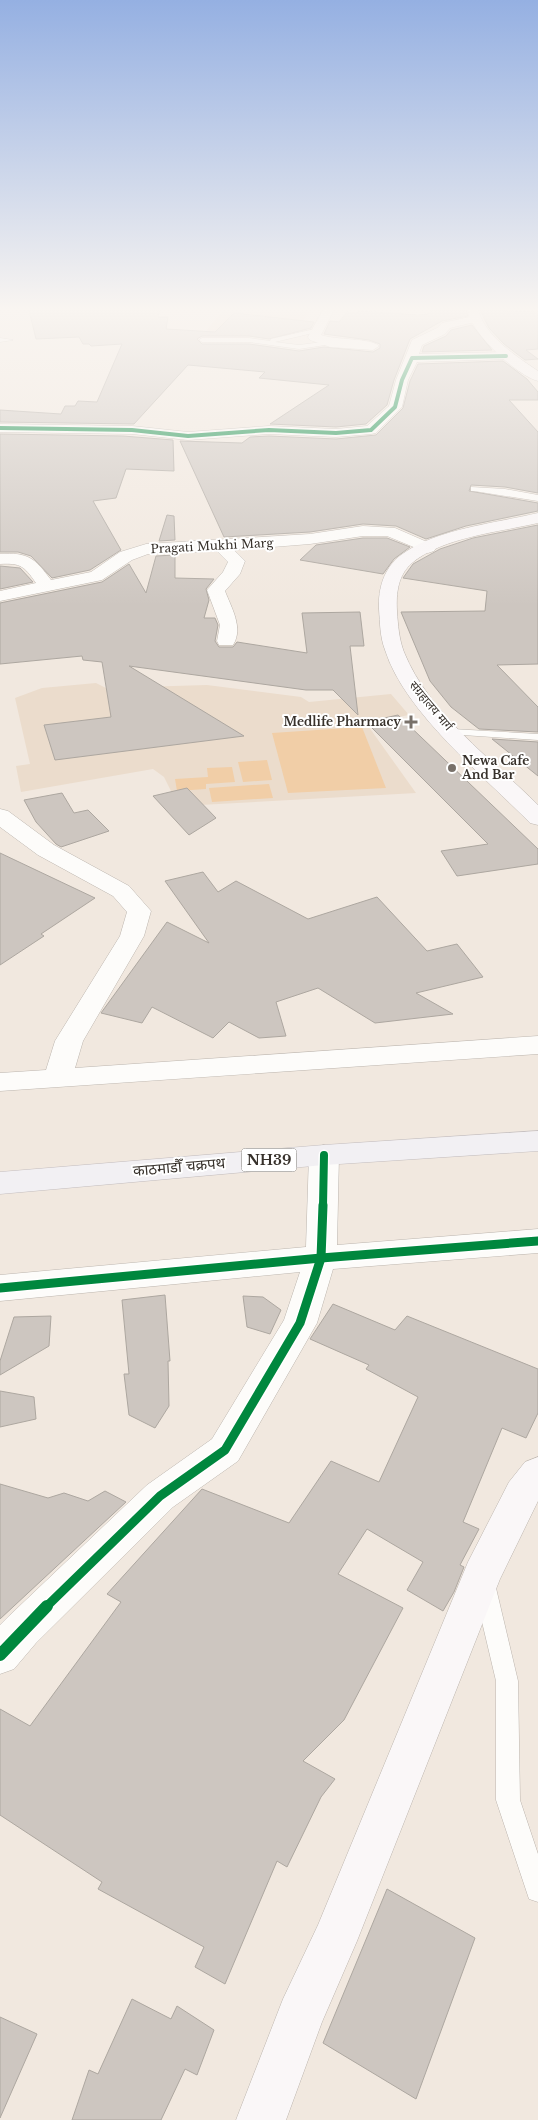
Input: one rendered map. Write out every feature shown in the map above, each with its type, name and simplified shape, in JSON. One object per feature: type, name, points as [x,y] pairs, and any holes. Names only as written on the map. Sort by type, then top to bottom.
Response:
[{"type":"highway","name":"काठमाडाैँ चक्रपथ","points":[[0,1183],[324,1155],[538,1141]]},
{"type":"main road","name":"संग्रहालय मार्ग","points":[[538,518],[471,533],[428,548],[409,558],[393,572],[387,601],[390,633],[394,650],[402,670],[415,689],[452,732],[538,818]]},
{"type":"main road","points":[[261,2120],[300,2016],[334,1941],[482,1575],[522,1493],[538,1472]]},
{"type":"street","points":[[0,428],[132,430],[188,436],[269,430],[336,433],[371,430],[393,409]]},
{"type":"street","name":"Pragati Mukhi Marg","points":[[0,596],[96,576],[126,556],[146,549],[237,545],[310,539],[363,531],[389,531],[428,548]]},
{"type":"street","points":[[221,545],[225,552],[237,561],[231,574],[216,590],[229,625],[226,641]]},
{"type":"street","points":[[0,559],[23,558],[29,562],[47,587]]},
{"type":"street","points":[[0,816],[46,850],[121,891],[140,911],[132,936],[69,1041],[58,1077]]},
{"type":"street","points":[[0,1082],[538,1045]]},
{"type":"street","points":[[0,1655],[22,1630],[160,1496],[225,1450],[300,1323],[321,1258],[324,1155]]},
{"type":"street","points":[[0,1288],[321,1258],[538,1241]]},
{"type":"lane","points":[[474,489],[538,498]]},
{"type":"lane","points":[[452,732],[538,737]]},
{"type":"lane","points":[[482,1575],[507,1681],[508,1800],[538,1890]]},
{"type":"shaded area","points":[[96,683],[106,688],[207,685],[301,697],[309,702],[391,694],[409,715],[366,723],[416,793],[200,805],[175,799],[164,777],[153,769],[21,792],[16,766],[30,764],[15,698],[42,688]]},
{"type":"shaded area","points":[[362,727],[386,788],[288,793],[272,733]]},
{"type":"shaded area","points":[[267,760],[272,780],[243,782],[238,762]]},
{"type":"shaded area","points":[[232,767],[235,782],[206,784],[206,789],[177,791],[175,779],[208,777],[207,768]]},
{"type":"shaded area","points":[[269,784],[273,798],[212,802],[209,788]]},
{"type":"building","points":[[64,409],[148,409],[134,424],[0,422],[0,410],[61,414]]},
{"type":"building","points":[[293,409],[383,409],[366,424],[336,427],[270,424]]},
{"type":"building","points":[[402,409],[517,409],[538,432],[538,493],[505,487],[471,485],[469,491],[538,503],[538,511],[466,526],[426,539],[396,526],[363,524],[310,532],[224,537],[180,441],[242,443],[250,437],[336,439],[376,435]]},
{"type":"building","points":[[0,434],[123,436],[173,440],[174,471],[126,469],[116,498],[93,501],[121,550],[90,570],[52,578],[31,556],[18,552],[0,552]]},
{"type":"building","points":[[167,515],[174,516],[175,540],[159,541]]},
{"type":"building","points":[[538,525],[538,664],[497,665],[538,707],[538,732],[479,729],[451,707],[430,681],[401,612],[485,611],[487,591],[403,578],[413,564],[440,549],[473,538]]},
{"type":"building","points":[[363,538],[387,538],[410,547],[394,559],[383,574],[300,560],[316,545]]},
{"type":"building","points":[[175,555],[175,578],[214,579],[206,589],[209,600],[204,618],[215,618],[218,625],[215,641],[219,647],[233,647],[237,642],[307,653],[302,613],[360,612],[364,646],[350,646],[358,715],[333,690],[306,690],[129,666],[244,736],[55,760],[44,725],[111,717],[102,662],[83,660],[82,656],[0,664],[0,603],[102,582],[129,564],[146,593],[156,556]]},
{"type":"building","points":[[0,566],[20,568],[33,582],[0,589]]},
{"type":"building","points":[[398,715],[538,849],[538,864],[457,876],[441,851],[488,844],[366,722]]},
{"type":"building","points":[[492,739],[538,742],[538,776]]},
{"type":"building","points":[[187,788],[216,818],[189,835],[153,796]]},
{"type":"building","points":[[62,793],[74,813],[88,810],[109,831],[61,847],[56,844],[36,822],[24,800]]},
{"type":"building","points":[[0,853],[95,898],[41,934],[44,936],[0,965]]},
{"type":"building","points":[[203,872],[218,892],[236,881],[308,919],[377,897],[427,951],[457,944],[483,977],[416,993],[453,1014],[375,1023],[318,988],[276,1002],[286,1036],[259,1038],[229,1022],[213,1038],[152,1007],[142,1023],[101,1013],[167,922],[209,943],[165,881]]},
{"type":"building","points":[[165,1295],[170,1361],[168,1361],[169,1406],[155,1428],[129,1415],[124,1374],[129,1374],[122,1300]]},
{"type":"building","points":[[243,1296],[263,1297],[281,1310],[270,1334],[247,1327]]},
{"type":"building","points":[[333,1304],[395,1330],[407,1316],[538,1369],[538,1413],[526,1438],[502,1428],[463,1522],[479,1529],[460,1565],[464,1567],[454,1592],[443,1611],[407,1590],[423,1562],[367,1529],[338,1574],[403,1608],[344,1720],[303,1761],[335,1779],[321,1797],[287,1867],[277,1861],[225,1984],[195,1967],[204,1947],[98,1889],[102,1882],[0,1815],[0,1709],[30,1726],[121,1602],[107,1594],[202,1489],[289,1523],[331,1461],[379,1482],[418,1397],[366,1369],[369,1365],[310,1339]]},
{"type":"building","points":[[51,1316],[49,1346],[0,1375],[0,1361],[14,1317]]},
{"type":"building","points":[[0,1391],[34,1397],[36,1419],[0,1427]]},
{"type":"building","points":[[0,1484],[48,1498],[64,1493],[88,1501],[105,1491],[126,1502],[0,1619]]},
{"type":"building","points":[[387,1889],[475,1938],[416,2099],[323,2043]]},
{"type":"building","points":[[132,1999],[171,2019],[177,2006],[214,2030],[197,2075],[185,2069],[161,2120],[72,2120],[89,2070],[98,2074]]},
{"type":"building","points":[[0,2017],[37,2034],[0,2118]]},
{"type":"cycle path","points":[[0,428],[132,430],[188,436],[269,430],[336,433],[371,430],[393,409]]},
{"type":"cycle path","points":[[0,1655],[22,1630],[160,1496],[225,1450],[300,1323],[321,1258],[324,1155]]},
{"type":"cycle path","points":[[0,1288],[321,1258],[538,1241]]},
{"type":"place","name":"Medlife Pharmacy","points":[[411,722]]},
{"type":"place","name":"Newa Cafe And Bar","points":[[452,768]]}]
